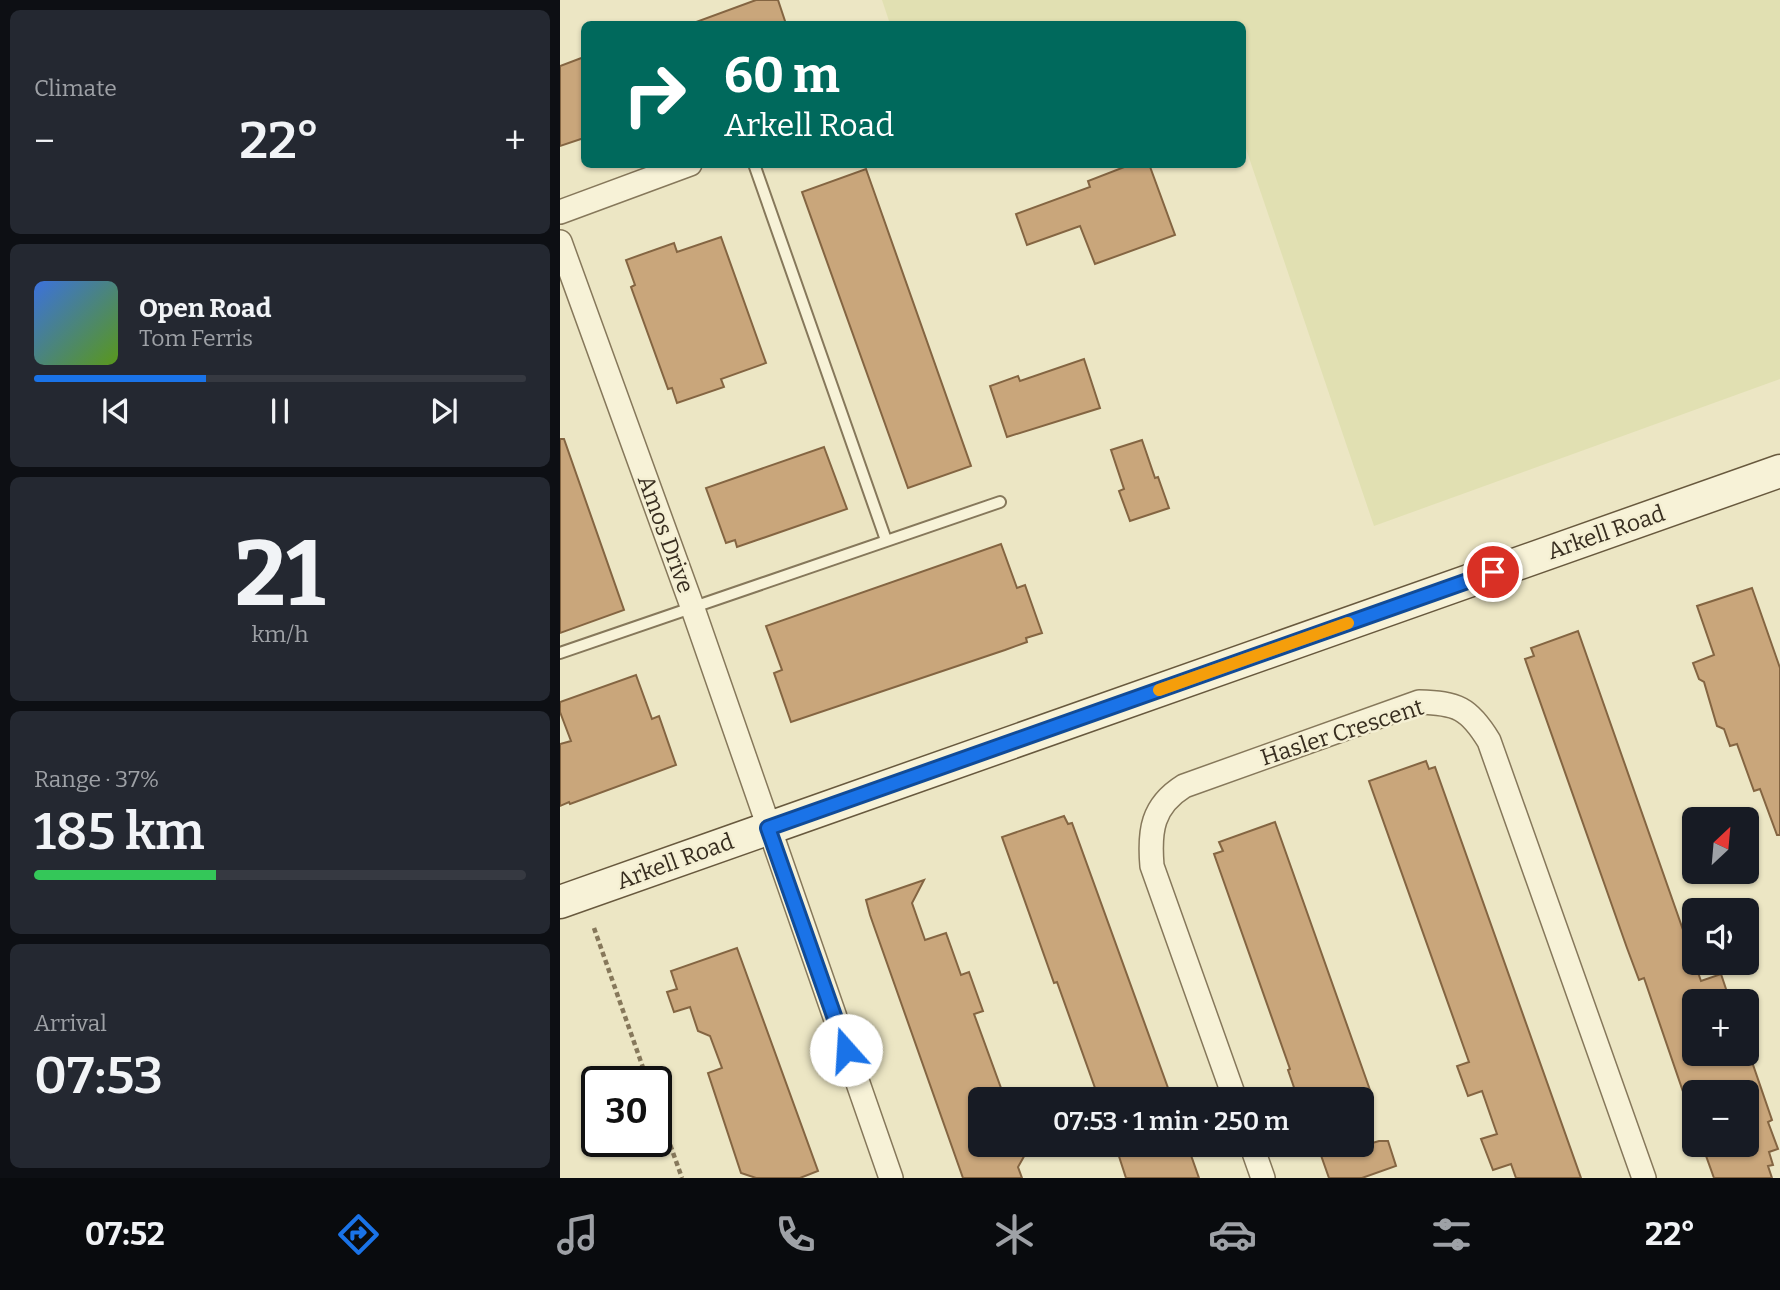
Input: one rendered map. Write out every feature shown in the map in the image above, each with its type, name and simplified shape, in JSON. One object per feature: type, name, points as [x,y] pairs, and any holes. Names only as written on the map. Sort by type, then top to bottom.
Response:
[{"type":"main road","name":"Arkell Road","points":[[560,902],[1780,471]]},
{"type":"street","points":[[560,212],[680,168]]},
{"type":"street","name":"Amos Drive","points":[[560,242],[692,606],[891,1178]]},
{"type":"street","name":"Hasler Crescent","points":[[1231,1087],[1152,866],[1150,844],[1153,824],[1160,808],[1170,795],[1184,786],[1419,702],[1440,702],[1468,712],[1489,741],[1644,1178]]},
{"type":"street","points":[[1256,1157],[1263,1178]]},
{"type":"lane","points":[[755,168],[886,540]]},
{"type":"lane","points":[[560,653],[1000,502]]},
{"type":"path","points":[[594,928],[642,1066]]},
{"type":"path","points":[[672,1150],[682,1178]]},
{"type":"green space","points":[[882,0],[1780,0],[1780,379],[1374,526],[1246,149],[1246,21],[889,21]]},
{"type":"building","points":[[756,0],[778,0],[785,21],[699,21]]},
{"type":"building","points":[[581,58],[581,139],[560,146],[560,66]]},
{"type":"building","points":[[1122,168],[1150,168],[1175,235],[1095,264],[1080,226],[1027,245],[1016,214],[1090,187],[1088,181]]},
{"type":"building","points":[[866,169],[971,466],[908,488],[802,192]]},
{"type":"building","points":[[721,237],[766,363],[721,379],[724,387],[677,403],[672,388],[668,389],[631,287],[635,285],[626,260],[674,243],[677,252]]},
{"type":"building","points":[[1084,359],[1100,408],[1007,437],[990,386],[1018,376],[1020,381]]},
{"type":"building","points":[[560,439],[564,439],[624,610],[560,633]]},
{"type":"building","points":[[1142,440],[1169,508],[1130,521],[1119,491],[1124,489],[1111,450]]},
{"type":"building","points":[[824,447],[847,509],[737,547],[735,540],[726,543],[706,488]]},
{"type":"building","points":[[1001,544],[1017,588],[1025,585],[1042,633],[1026,638],[1027,642],[1005,650],[791,722],[774,673],[782,670],[766,626]]},
{"type":"building","points":[[1752,588],[1780,668],[1780,835],[1777,835],[1760,789],[1754,791],[1737,744],[1730,746],[1724,729],[1717,726],[1704,682],[1699,679],[1693,663],[1714,655],[1697,606]]},
{"type":"building","points":[[1578,631],[1682,927],[1682,975],[1699,975],[1701,981],[1721,975],[1726,989],[1682,989],[1682,1066],[1753,1066],[1758,1080],[1682,1080],[1682,1089],[1644,978],[1639,980],[1627,948],[1525,659],[1534,656],[1531,648]]},
{"type":"building","points":[[636,675],[652,719],[659,716],[676,765],[560,806],[560,744],[571,741],[560,712],[560,702]]},
{"type":"building","points":[[1426,761],[1429,769],[1435,767],[1581,1178],[1516,1178],[1511,1164],[1493,1170],[1481,1139],[1497,1134],[1482,1091],[1468,1096],[1457,1066],[1469,1062],[1369,781]]},
{"type":"building","points":[[1064,816],[1068,824],[1072,823],[1168,1087],[1095,1087],[1002,837]]},
{"type":"building","points":[[1275,822],[1369,1087],[1294,1087],[1288,1070],[1290,1069],[1214,854],[1223,851],[1219,842]]},
{"type":"building","points":[[924,880],[912,903],[925,940],[946,933],[961,975],[969,972],[983,1011],[974,1014],[1001,1087],[968,1087],[968,1157],[1024,1157],[1018,1167],[1022,1178],[963,1178],[866,900]]},
{"type":"building","points":[[737,948],[818,1171],[800,1178],[756,1178],[741,1173],[708,1073],[722,1068],[710,1036],[698,1031],[690,1007],[674,1012],[667,992],[677,989],[671,971]]},
{"type":"building","points":[[1759,1082],[1772,1120],[1768,1122],[1778,1149],[1769,1152],[1773,1165],[1768,1166],[1772,1178],[1714,1178],[1706,1157],[1759,1157]]},
{"type":"building","points":[[1388,1141],[1396,1166],[1362,1178],[1329,1178],[1322,1157],[1374,1157],[1374,1142]]},
{"type":"building","points":[[1119,1157],[1192,1157],[1199,1178],[1126,1178]]},
{"type":"slow traffic","points":[[1159,690],[1348,623]]},
{"type":"route","points":[[846,1050],[768,828],[1493,572]]}]
